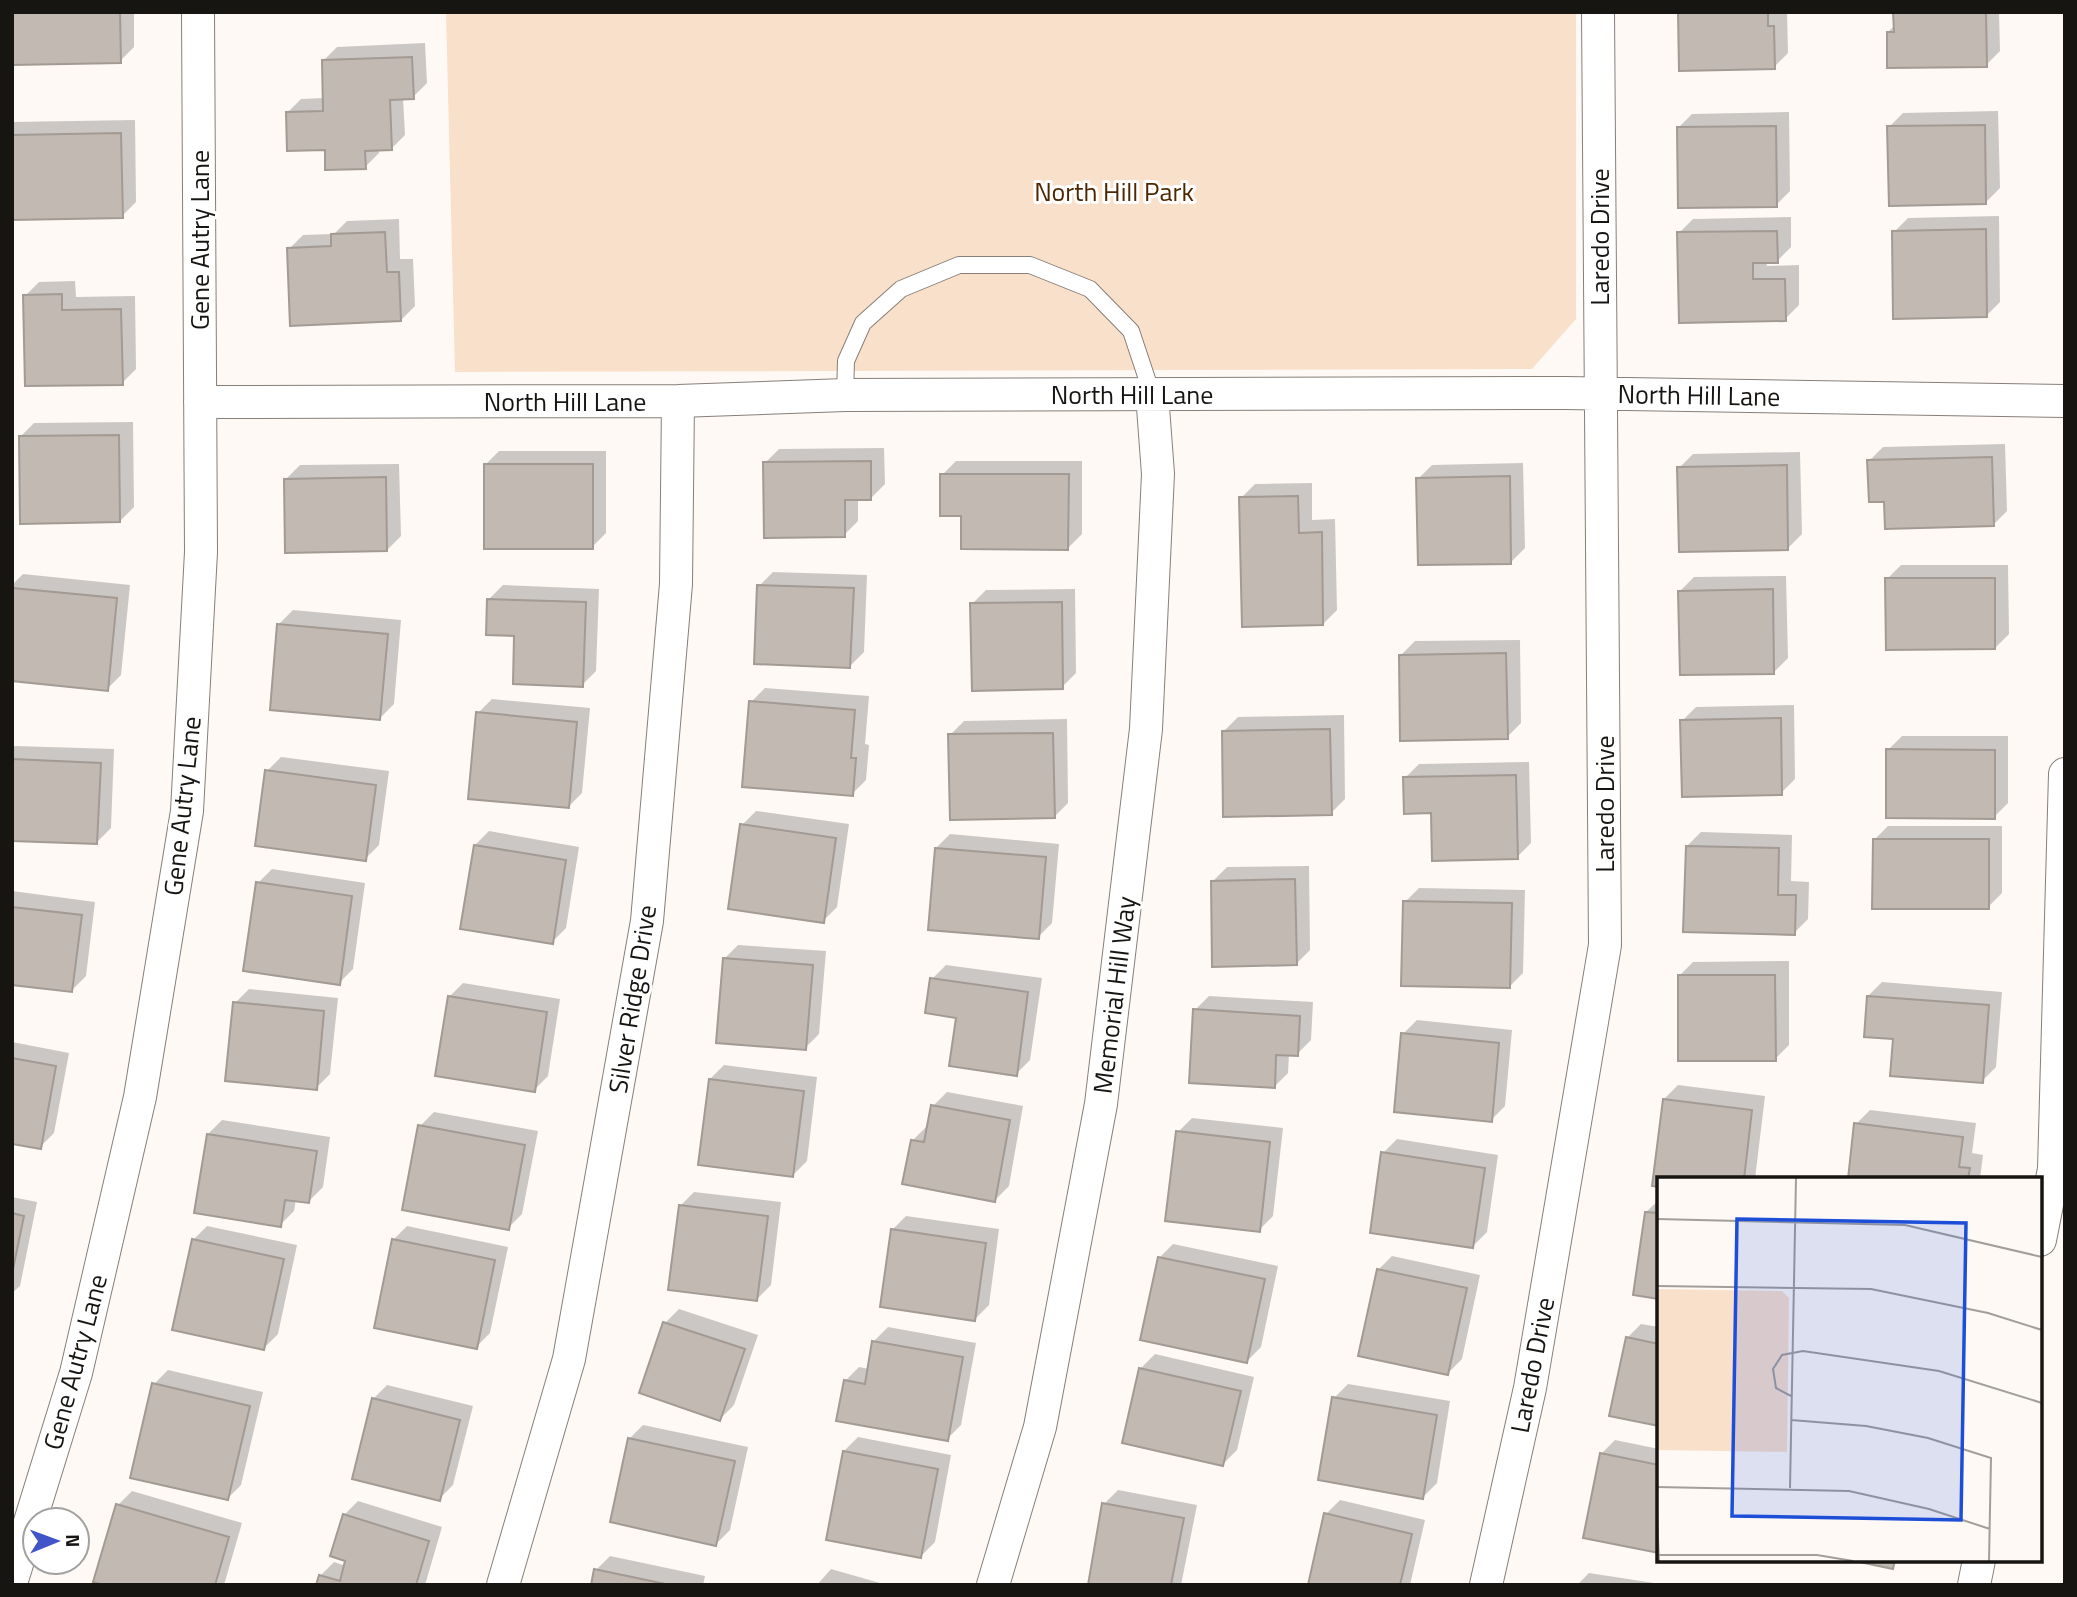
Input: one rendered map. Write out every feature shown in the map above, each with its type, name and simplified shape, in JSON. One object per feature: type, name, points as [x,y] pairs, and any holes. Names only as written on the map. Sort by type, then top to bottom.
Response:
[{"type":"street","name":"Gene Autry Lane","points":[[12,1580],[75,1373],[141,1097],[185,825],[201,552],[198,12]]},
{"type":"street","name":"Laredo Drive","points":[[1486,1585],[1530,1388],[1605,945],[1598,12]]},
{"type":"street","name":"North Hill Lane","points":[[200,402],[678,401],[845,395],[1152,394],[1601,394],[2065,401]]},
{"type":"street","name":"Memorial Hill Way","points":[[993,1585],[1040,1427],[1101,1104],[1146,729],[1158,474],[1152,394]]},
{"type":"street","name":"Silver Ridge Drive","points":[[503,1585],[569,1359],[647,922],[676,584],[678,401]]},
{"type":"street","points":[[2042,1230],[2054,1169],[2065,774]]},
{"type":"street","points":[[1975,1585],[1979,1562]]},
{"type":"lane","points":[[845,395],[846,361],[863,323],[901,289],[958,265],[1030,265],[1090,289],[1131,331],[1152,394]]},
{"type":"green space","name":"North Hill Park","points":[[446,12],[1576,12],[1576,319],[1532,369],[455,372]]},
{"type":"building","points":[[12,12],[120,12],[121,63],[12,65]]},
{"type":"building","points":[[1678,12],[1768,12],[1768,26],[1774,26],[1775,69],[1679,71]]},
{"type":"building","points":[[1893,12],[1986,12],[1987,67],[1887,68],[1887,32],[1894,32]]},
{"type":"building","points":[[412,57],[414,99],[390,100],[392,150],[365,151],[366,169],[325,170],[325,150],[287,151],[286,112],[323,111],[322,60]]},
{"type":"building","points":[[1985,125],[1986,204],[1889,206],[1887,126]]},
{"type":"building","points":[[1776,126],[1777,207],[1678,208],[1677,127]]},
{"type":"building","points":[[121,133],[123,218],[12,220],[12,135]]},
{"type":"building","points":[[1986,229],[1987,317],[1893,319],[1892,231]]},
{"type":"building","points":[[1777,231],[1778,263],[1753,263],[1753,279],[1785,279],[1786,321],[1679,323],[1677,232]]},
{"type":"building","points":[[385,232],[387,272],[399,272],[401,321],[290,326],[287,248],[331,246],[331,234]]},
{"type":"building","points":[[62,294],[62,310],[121,309],[123,385],[25,386],[23,295]]},
{"type":"building","points":[[119,435],[120,522],[20,524],[19,436]]},
{"type":"building","points":[[1992,457],[1994,526],[1885,529],[1884,502],[1869,502],[1867,460]]},
{"type":"building","points":[[871,461],[871,500],[845,500],[845,537],[764,538],[763,462]]},
{"type":"building","points":[[484,464],[593,464],[593,549],[484,549]]},
{"type":"building","points":[[1787,465],[1788,550],[1679,552],[1677,467]]},
{"type":"building","points":[[940,474],[1069,474],[1068,550],[961,549],[961,516],[940,516]]},
{"type":"building","points":[[1510,476],[1511,564],[1418,565],[1416,478]]},
{"type":"building","points":[[386,477],[387,551],[285,553],[284,479]]},
{"type":"building","points":[[1298,496],[1299,533],[1322,532],[1323,625],[1242,627],[1239,497]]},
{"type":"building","points":[[1885,578],[1995,578],[1995,649],[1886,650]]},
{"type":"building","points":[[757,585],[854,588],[850,668],[754,664]]},
{"type":"building","points":[[12,588],[117,598],[108,691],[12,681]]},
{"type":"building","points":[[1773,589],[1774,674],[1680,675],[1678,591]]},
{"type":"building","points":[[487,599],[586,602],[583,687],[513,684],[514,636],[486,635]]},
{"type":"building","points":[[1062,602],[1063,689],[972,691],[970,603]]},
{"type":"building","points":[[277,624],[388,634],[380,720],[270,710]]},
{"type":"building","points":[[1506,653],[1508,739],[1400,741],[1399,655]]},
{"type":"building","points":[[749,701],[855,710],[851,758],[856,758],[853,796],[742,787]]},
{"type":"building","points":[[476,712],[577,722],[569,808],[468,799]]},
{"type":"building","points":[[1781,718],[1782,795],[1682,797],[1680,720]]},
{"type":"building","points":[[1330,729],[1332,815],[1223,817],[1222,731]]},
{"type":"building","points":[[1053,733],[1055,818],[950,820],[948,734]]},
{"type":"building","points":[[1886,749],[1995,750],[1995,819],[1886,818]]},
{"type":"building","points":[[12,759],[101,763],[97,844],[12,841]]},
{"type":"building","points":[[265,770],[376,785],[366,861],[255,846]]},
{"type":"building","points":[[1516,775],[1518,859],[1432,861],[1431,813],[1404,814],[1403,777]]},
{"type":"building","points":[[740,824],[836,838],[824,923],[728,909]]},
{"type":"building","points":[[1873,839],[1989,839],[1989,909],[1872,909]]},
{"type":"building","points":[[474,845],[566,860],[553,944],[460,929]]},
{"type":"building","points":[[1686,846],[1779,848],[1778,895],[1796,895],[1795,935],[1683,932]]},
{"type":"building","points":[[935,848],[1046,857],[1039,939],[928,930]]},
{"type":"building","points":[[1295,879],[1297,965],[1212,967],[1211,881]]},
{"type":"building","points":[[256,882],[352,896],[340,985],[243,971]]},
{"type":"building","points":[[1403,901],[1512,903],[1510,988],[1401,986]]},
{"type":"building","points":[[12,907],[82,915],[72,992],[12,985]]},
{"type":"building","points":[[723,958],[813,965],[806,1050],[716,1043]]},
{"type":"building","points":[[1678,975],[1775,975],[1776,1061],[1678,1061]]},
{"type":"building","points":[[930,978],[1028,992],[1017,1076],[949,1066],[956,1018],[925,1013]]},
{"type":"building","points":[[448,996],[547,1012],[535,1092],[435,1076]]},
{"type":"building","points":[[1867,996],[1989,1005],[1983,1083],[1890,1076],[1893,1039],[1864,1037]]},
{"type":"building","points":[[233,1002],[324,1011],[317,1090],[225,1081]]},
{"type":"building","points":[[1193,1009],[1300,1016],[1298,1056],[1276,1055],[1275,1088],[1189,1083]]},
{"type":"building","points":[[1401,1033],[1499,1043],[1492,1122],[1394,1112]]},
{"type":"building","points":[[12,1058],[56,1066],[41,1149],[12,1144]]},
{"type":"building","points":[[709,1079],[804,1091],[793,1177],[698,1165]]},
{"type":"building","points":[[1663,1099],[1752,1110],[1744,1177],[1657,1177],[1657,1187],[1652,1186]]},
{"type":"building","points":[[931,1105],[1010,1120],[995,1202],[902,1184],[911,1140],[924,1142]]},
{"type":"building","points":[[1854,1123],[1963,1137],[1959,1167],[1970,1168],[1968,1177],[1848,1177]]},
{"type":"building","points":[[418,1125],[525,1145],[509,1230],[402,1210]]},
{"type":"building","points":[[1176,1131],[1270,1142],[1260,1232],[1165,1221]]},
{"type":"building","points":[[207,1134],[317,1151],[309,1203],[285,1200],[281,1227],[194,1213]]},
{"type":"building","points":[[1381,1152],[1485,1168],[1473,1248],[1370,1233]]},
{"type":"building","points":[[679,1205],[768,1216],[757,1301],[668,1290]]},
{"type":"building","points":[[1645,1212],[1657,1213],[1657,1299],[1633,1295]]},
{"type":"building","points":[[12,1213],[24,1216],[12,1274]]},
{"type":"building","points":[[891,1229],[986,1243],[975,1321],[880,1307]]},
{"type":"building","points":[[192,1239],[284,1259],[264,1350],[172,1330]]},
{"type":"building","points":[[392,1239],[495,1260],[477,1349],[374,1328]]},
{"type":"building","points":[[1158,1257],[1265,1279],[1247,1363],[1140,1340]]},
{"type":"building","points":[[1377,1269],[1467,1288],[1448,1375],[1358,1356]]},
{"type":"building","points":[[663,1322],[745,1349],[720,1421],[639,1393]]},
{"type":"building","points":[[1626,1337],[1657,1344],[1657,1426],[1609,1416]]},
{"type":"building","points":[[872,1341],[963,1357],[948,1441],[836,1421],[844,1380],[865,1384]]},
{"type":"building","points":[[1139,1368],[1241,1391],[1223,1466],[1122,1443]]},
{"type":"building","points":[[152,1383],[250,1406],[228,1500],[130,1478]]},
{"type":"building","points":[[1332,1397],[1437,1415],[1423,1499],[1318,1480]]},
{"type":"building","points":[[372,1398],[460,1420],[440,1501],[352,1479]]},
{"type":"building","points":[[628,1438],[735,1461],[716,1546],[610,1522]]},
{"type":"building","points":[[843,1451],[938,1469],[921,1558],[826,1540]]},
{"type":"building","points":[[1600,1453],[1657,1465],[1657,1553],[1583,1538]]},
{"type":"building","points":[[1102,1503],[1184,1518],[1171,1585],[1088,1585]]},
{"type":"building","points":[[116,1504],[229,1537],[215,1585],[103,1585],[93,1582]]},
{"type":"building","points":[[1324,1513],[1412,1534],[1400,1585],[1308,1585]]},
{"type":"building","points":[[343,1514],[429,1541],[416,1585],[316,1585],[319,1575],[340,1581],[345,1561],[330,1556]]},
{"type":"building","points":[[1860,1562],[1895,1562],[1893,1569]]},
{"type":"building","points":[[594,1569],[670,1585],[591,1585]]}]
